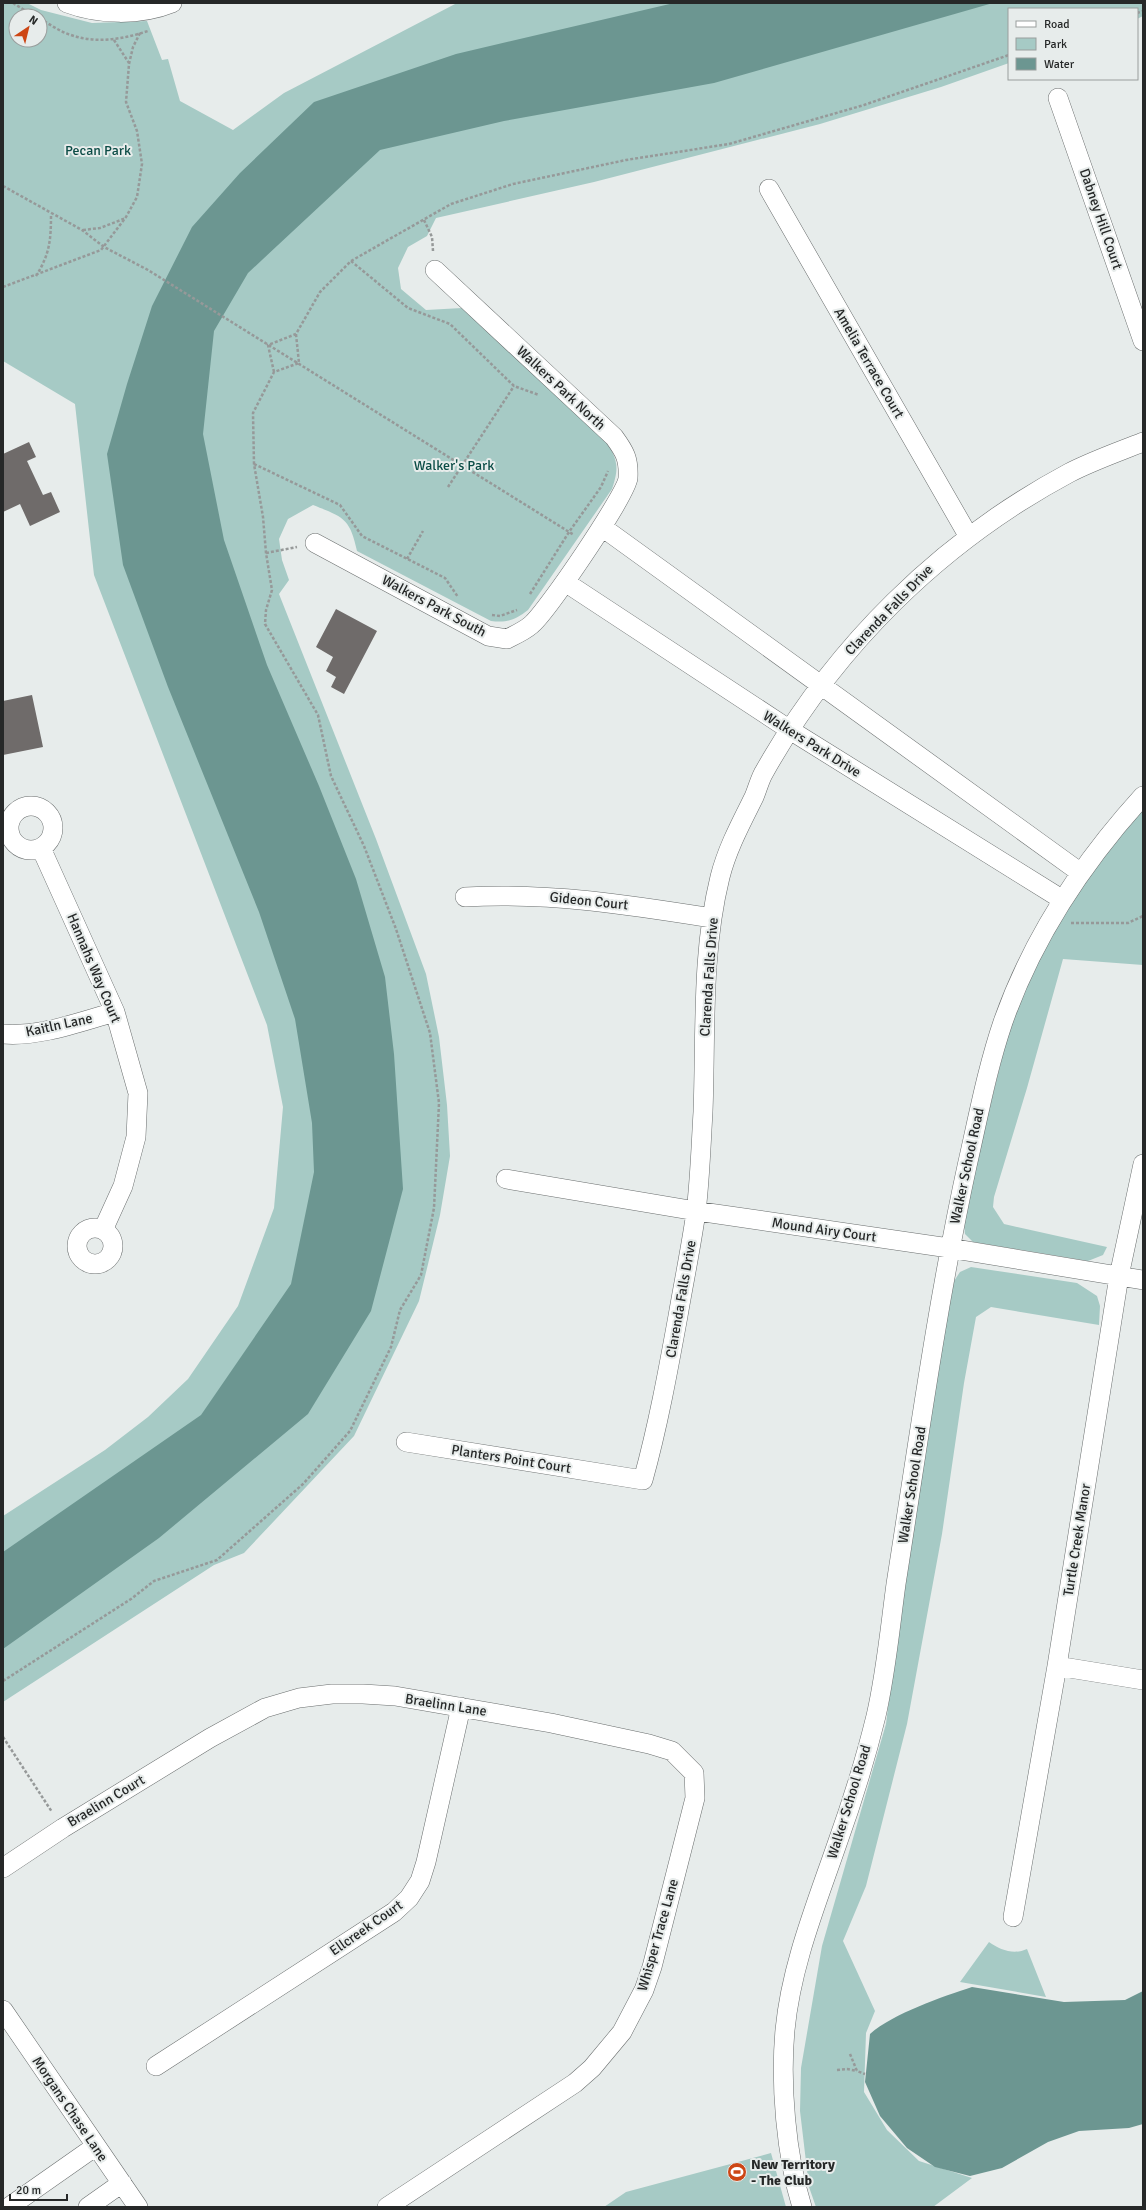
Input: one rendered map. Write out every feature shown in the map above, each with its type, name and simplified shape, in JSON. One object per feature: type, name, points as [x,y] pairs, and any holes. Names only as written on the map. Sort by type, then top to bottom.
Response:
[{"type":"street","points":[[67,3],[102,11],[127,12],[149,10],[172,3]]},
{"type":"street","name":"Dabney Hill Court","points":[[1058,98],[1143,341]]},
{"type":"street","name":"Amelia Terrace Court","points":[[769,189],[969,537]]},
{"type":"street","name":"Walkers Park North","points":[[435,270],[614,437],[628,456],[628,480],[602,527]]},
{"type":"street","name":"Clarenda Falls Drive","points":[[616,1476],[643,1480],[663,1399],[696,1211],[703,1113],[708,955],[712,918],[720,876],[732,843],[756,792],[760,778],[790,730],[844,656],[888,607],[942,557],[1026,498],[1071,472],[1143,442]]},
{"type":"street","points":[[602,527],[1081,873]]},
{"type":"street","name":"Walkers Park South","points":[[315,543],[488,636],[507,639],[532,625],[565,582],[602,527]]},
{"type":"street","name":"Walkers Park Drive","points":[[565,582],[790,730],[1063,900]]},
{"type":"street","name":"Walker School Road","points":[[802,2207],[790,2150],[783,2068],[786,2026],[792,1985],[808,1925],[838,1841],[876,1715],[949,1248],[984,1087],[1003,1023],[1025,967],[1052,918],[1081,873],[1117,824],[1143,796]]},
{"type":"street","name":"Hannahs Way Court","points":[[41,848],[115,1012],[138,1093],[136,1137],[123,1186],[103,1230]]},
{"type":"street","name":"Gideon Court","points":[[465,897],[500,895],[537,896],[612,903],[712,918]]},
{"type":"street","name":"Kaitln Lane","points":[[3,1034],[13,1035],[54,1029],[115,1012]]},
{"type":"street","name":"Turtle Creek Manor","points":[[1013,1917],[1057,1666],[1119,1276],[1143,1164]]},
{"type":"street","name":"Mound Airy Court","points":[[506,1179],[696,1211],[949,1248],[1143,1280]]},
{"type":"street","name":"Planters Point Court","points":[[406,1442],[616,1476]]},
{"type":"street","points":[[1057,1666],[1143,1680]]},
{"type":"street","name":"Braelinn Lane","points":[[210,1738],[265,1708],[299,1698],[332,1694],[363,1694],[395,1696],[461,1706],[551,1723],[649,1744],[672,1751],[683,1762]]},
{"type":"street","name":"Ellcreek Court","points":[[156,2066],[302,1970],[377,1924],[409,1898],[420,1881],[426,1862],[461,1706]]},
{"type":"street","name":"Braelinn Court","points":[[3,1868],[62,1828],[210,1738]]},
{"type":"street","name":"Whisper Trace Lane","points":[[387,2207],[575,2083],[592,2068],[622,2032],[644,1990],[652,1967],[695,1798],[694,1773],[683,1762]]},
{"type":"street","name":"Morgans Chase Lane","points":[[3,2010],[138,2207]]},
{"type":"street","points":[[8,2207],[96,2146]]},
{"type":"street","points":[[88,2207],[122,2183]]},
{"type":"path","points":[[3,287],[36,276],[101,250],[126,217],[137,197],[142,164],[137,131],[126,102],[129,64],[133,47],[140,33]]},
{"type":"path","points":[[114,40],[129,64]]},
{"type":"path","points":[[299,362],[296,334],[320,292],[352,261],[451,204],[513,184],[626,160],[729,144],[864,105],[1008,54]]},
{"type":"path","points":[[3,186],[82,230],[104,246],[148,270],[268,345],[299,362],[589,545]]},
{"type":"path","points":[[36,276],[48,256],[51,235],[51,214]]},
{"type":"path","points":[[82,230],[100,228],[126,217]]},
{"type":"path","points":[[424,220],[432,237],[435,270]]},
{"type":"path","points":[[352,261],[408,308],[450,324],[514,386],[546,398]]},
{"type":"path","points":[[268,345],[296,334]]},
{"type":"path","points":[[3,1682],[131,1599],[154,1581],[218,1560],[303,1484],[350,1431],[391,1347],[400,1310],[421,1274],[434,1208],[439,1103],[430,1033],[396,929],[364,846],[331,776],[318,715],[265,624],[272,590],[266,553],[263,517],[254,464],[253,413],[274,372],[268,345]]},
{"type":"path","points":[[274,372],[299,362]]},
{"type":"path","points":[[448,487],[514,386]]},
{"type":"path","points":[[254,464],[340,505],[362,536],[445,578],[458,598],[465,601]]},
{"type":"path","points":[[529,596],[569,532],[601,487],[608,471],[608,464]]},
{"type":"path","points":[[406,559],[423,531]]},
{"type":"path","points":[[266,553],[315,543]]},
{"type":"path","points":[[489,615],[500,616],[508,614],[521,605]]},
{"type":"path","points":[[1052,918],[1069,924],[1128,923],[1143,916]]},
{"type":"path","points":[[3,1737],[62,1828]]},
{"type":"path","points":[[850,2054],[857,2071]]},
{"type":"path","points":[[837,2070],[847,2069],[865,2074]]},
{"type":"green space","points":[[3,3],[27,3],[37,8],[8,8],[8,48],[48,48],[48,12],[92,23],[147,21],[162,60],[168,59],[180,101],[233,130],[284,93],[457,3],[1143,3],[1143,16],[1138,18],[1138,8],[1008,8],[1008,63],[941,87],[820,124],[594,182],[436,218],[427,236],[408,247],[398,268],[401,289],[426,310],[462,308],[607,442],[613,454],[616,465],[616,475],[612,489],[528,610],[515,618],[502,622],[491,621],[357,551],[351,532],[344,520],[313,505],[288,519],[279,539],[282,560],[289,580],[279,594],[376,839],[426,974],[439,1037],[447,1105],[450,1156],[440,1215],[419,1301],[354,1436],[244,1553],[214,1565],[3,1702],[3,1516],[105,1450],[148,1417],[188,1379],[238,1306],[274,1208],[283,1107],[267,1025],[94,575],[75,404],[3,361]]},
{"type":"green space","points":[[1143,803],[1143,965],[1063,959],[1027,1088],[994,1197],[993,1207],[1004,1224],[1107,1247],[1103,1255],[1088,1261],[973,1242],[965,1234],[963,1216],[1015,1005],[1054,922]]},
{"type":"green space","points":[[971,1267],[1077,1283],[1097,1296],[1100,1306],[1099,1325],[991,1307],[976,1317],[964,1383],[942,1534],[907,1724],[866,1886],[843,1941],[875,2011],[866,2033],[864,2092],[887,2130],[919,2161],[972,2178],[933,2207],[816,2207],[809,2187],[800,2111],[801,2068],[822,1946],[886,1724],[896,1642],[952,1284],[960,1272]]},
{"type":"green space","points":[[989,1942],[1012,1952],[1027,1949],[1046,1997],[960,1982]]},
{"type":"green space","name":"New Territory - The Club","points":[[771,2153],[786,2207],[604,2207],[626,2192]]},
{"type":"water","points":[[674,3],[993,3],[714,83],[504,121],[380,150],[248,273],[214,331],[203,434],[224,540],[267,665],[319,786],[356,879],[385,977],[394,1054],[403,1189],[371,1311],[308,1414],[159,1538],[3,1649],[3,1552],[201,1415],[291,1284],[314,1172],[312,1123],[295,1019],[259,912],[168,687],[123,565],[107,454],[127,384],[152,306],[192,227],[240,173],[314,102],[456,54]]},
{"type":"water","points":[[972,1987],[1064,2002],[1125,2000],[1143,1991],[1143,2124],[1129,2128],[1079,2131],[1048,2142],[1002,2168],[970,2176],[935,2167],[907,2148],[880,2116],[865,2082],[870,2034],[880,2026],[905,2013]]},
{"type":"building","points":[[29,442],[36,457],[27,461],[43,495],[51,492],[60,512],[30,526],[20,504],[3,512],[3,454]]},
{"type":"building","points":[[336,609],[377,631],[344,694],[331,687],[336,677],[326,671],[333,657],[316,647]]},
{"type":"building","points":[[32,695],[43,747],[3,755],[3,701]]},
{"type":"place","name":"New Territory - The Club","points":[[737,2172]]},
{"type":"park label","name":"Pecan Park","points":[[98,150]]},
{"type":"park label","name":"Walker's Park","points":[[454,465]]}]
